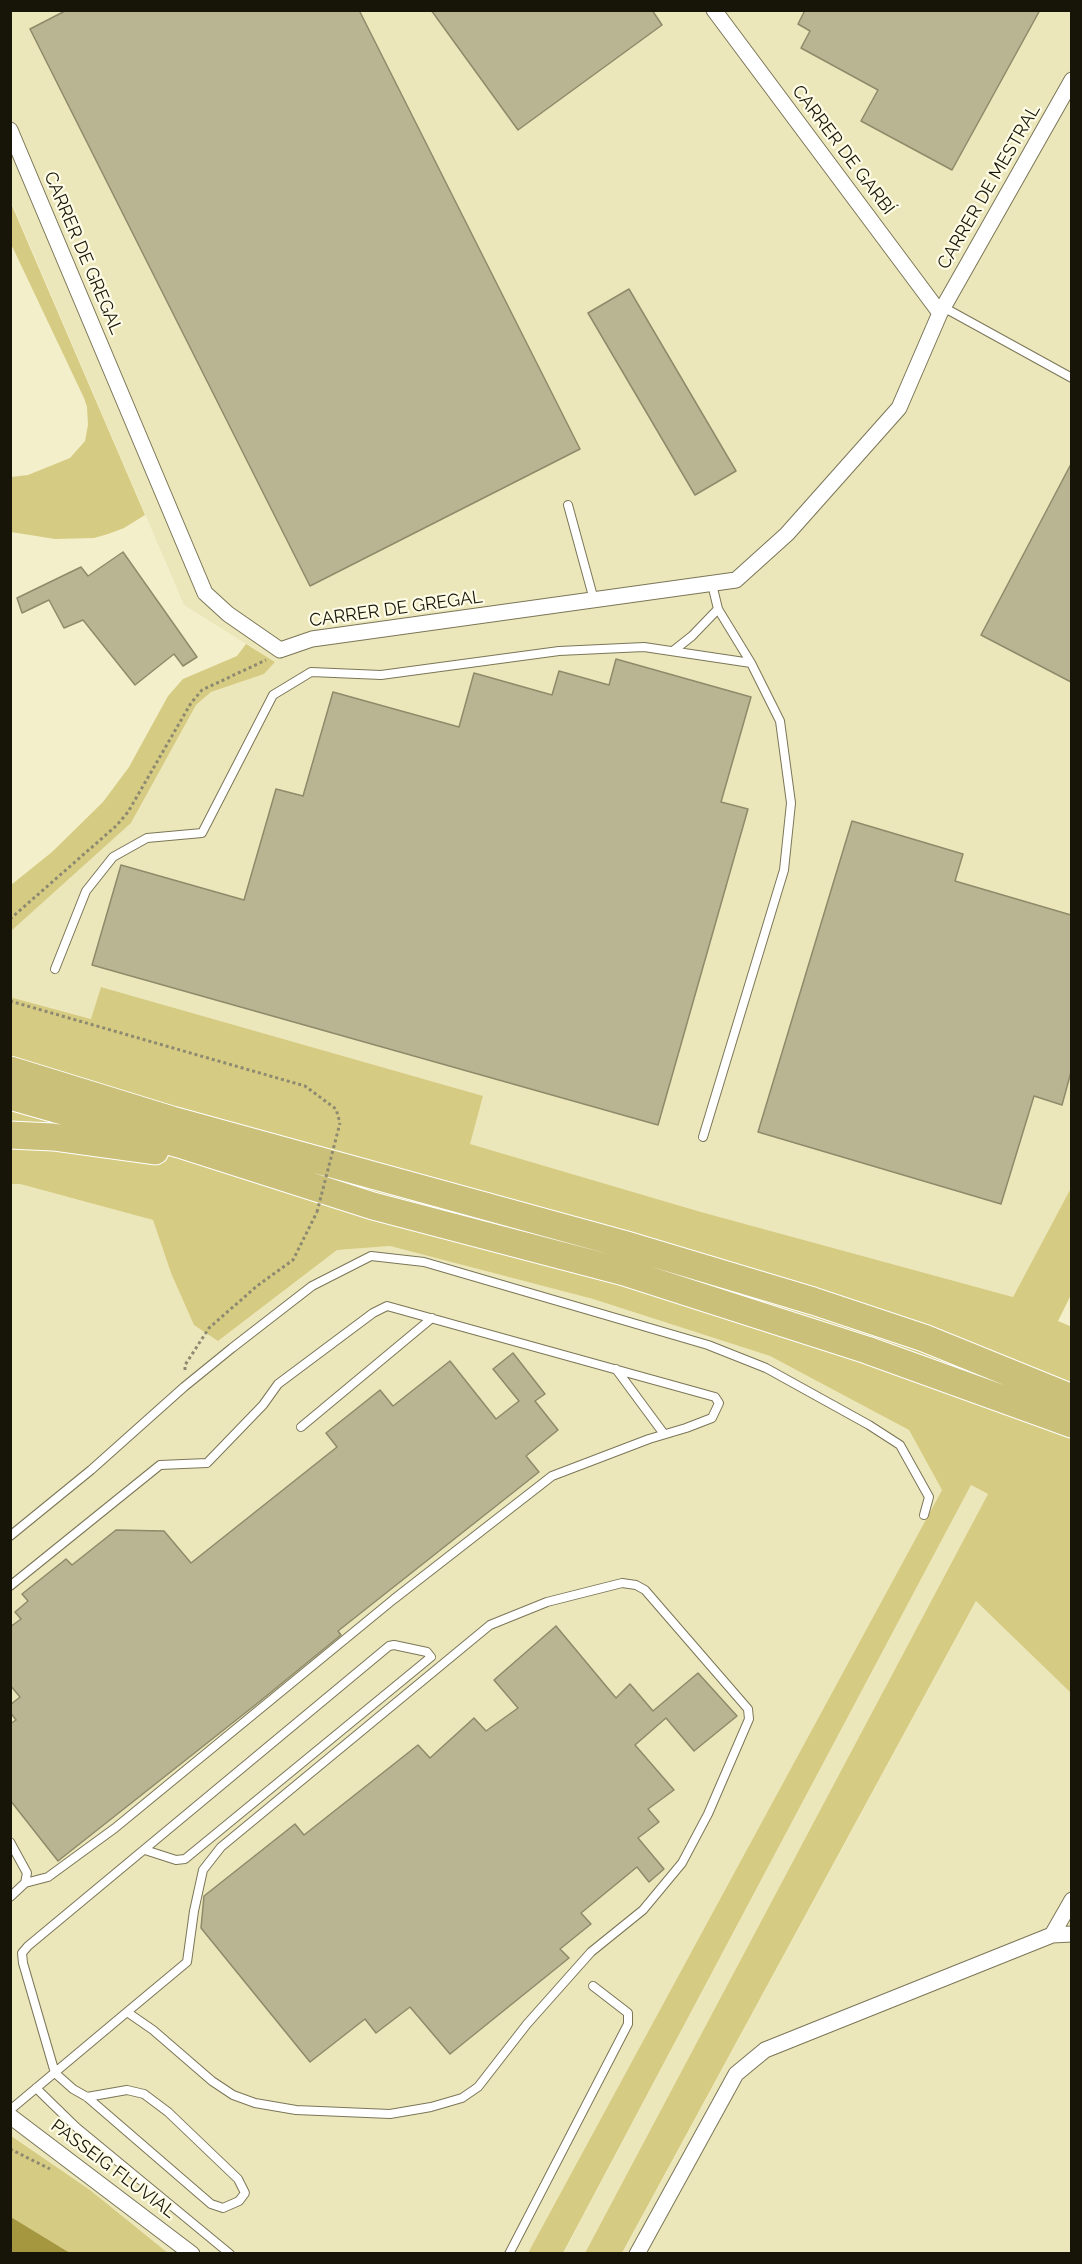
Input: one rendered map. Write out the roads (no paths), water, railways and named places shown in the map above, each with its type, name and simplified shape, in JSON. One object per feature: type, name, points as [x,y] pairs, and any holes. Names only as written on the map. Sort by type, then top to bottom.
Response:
[{"type":"highway","points":[[10,1070],[172,1120],[719,1272],[924,1338],[999,1359],[1071,1386]]},
{"type":"highway","points":[[10,1096],[179,1144],[373,1206],[624,1272],[867,1350],[1071,1424]]},
{"type":"highway","points":[[10,1135],[53,1137],[152,1151],[267,1172]]},
{"type":"highway","points":[[924,1338],[1071,1398]]},
{"type":"highway","points":[[1006,1401],[1071,1432]]},
{"type":"street","name":"CARRER DE GARBÍ","points":[[714,10],[941,310]]},
{"type":"street","name":"CARRER DE MESTRAL","points":[[941,310],[1071,80]]},
{"type":"street","name":"CARRER DE GREGAL","points":[[10,130],[205,593],[228,614],[280,650],[312,639],[736,580],[787,534],[899,408],[941,310]]},
{"type":"street","points":[[1052,1935],[1071,1900]]},
{"type":"street","points":[[637,2253],[736,2074],[765,2050],[1052,1935],[1071,1934]]},
{"type":"street","name":"PASSEIG FLUVIAL","points":[[10,2116],[192,2253]]},
{"type":"lane","points":[[941,310],[1071,378]]},
{"type":"lane","points":[[568,505],[594,600]]},
{"type":"lane","points":[[703,1137],[784,870],[791,803],[780,721],[751,663],[718,609],[712,584]]},
{"type":"lane","points":[[673,651],[692,636],[718,609]]},
{"type":"lane","points":[[55,969],[86,891],[113,857],[147,838],[202,833],[273,695],[311,672],[381,675],[559,651],[644,647],[751,663]]},
{"type":"lane","points":[[10,1536],[91,1470],[184,1387],[312,1286],[371,1256],[424,1262],[708,1345],[766,1368],[869,1425],[900,1445],[929,1497],[924,1515]]},
{"type":"lane","points":[[10,1586],[160,1465],[207,1463],[263,1405],[278,1384],[373,1313],[387,1306],[715,1397],[718,1403],[712,1418],[552,1476],[394,1599],[115,1827],[48,1877],[26,1883],[10,1897]]},
{"type":"lane","points":[[301,1427],[432,1318]]},
{"type":"lane","points":[[616,1369],[664,1434]]},
{"type":"lane","points":[[10,2110],[55,2073],[127,2012],[187,1962],[194,1911],[203,1870],[221,1847],[490,1625],[548,1602],[622,1583],[636,1585],[645,1590],[748,1709],[749,1719],[708,1814],[682,1863],[643,1910],[591,1952],[527,2024],[478,2087],[462,2098],[431,2107],[390,2114],[296,2110],[255,2103],[233,2095],[153,2030],[127,2012]]},
{"type":"lane","points":[[87,2097],[127,2090],[144,2094],[168,2112],[238,2179],[245,2193],[239,2201],[223,2208],[211,2204],[87,2097],[73,2089],[55,2073],[25,1971],[22,1953],[145,1850],[389,1646],[427,1652],[431,1657],[185,1859],[176,1860],[145,1850]]},
{"type":"lane","points":[[10,1842],[27,1874],[26,1883]]},
{"type":"lane","points":[[509,2253],[628,2024],[628,2013],[593,1986]]},
{"type":"lane","points":[[36,2088],[76,2127],[230,2253]]}]
